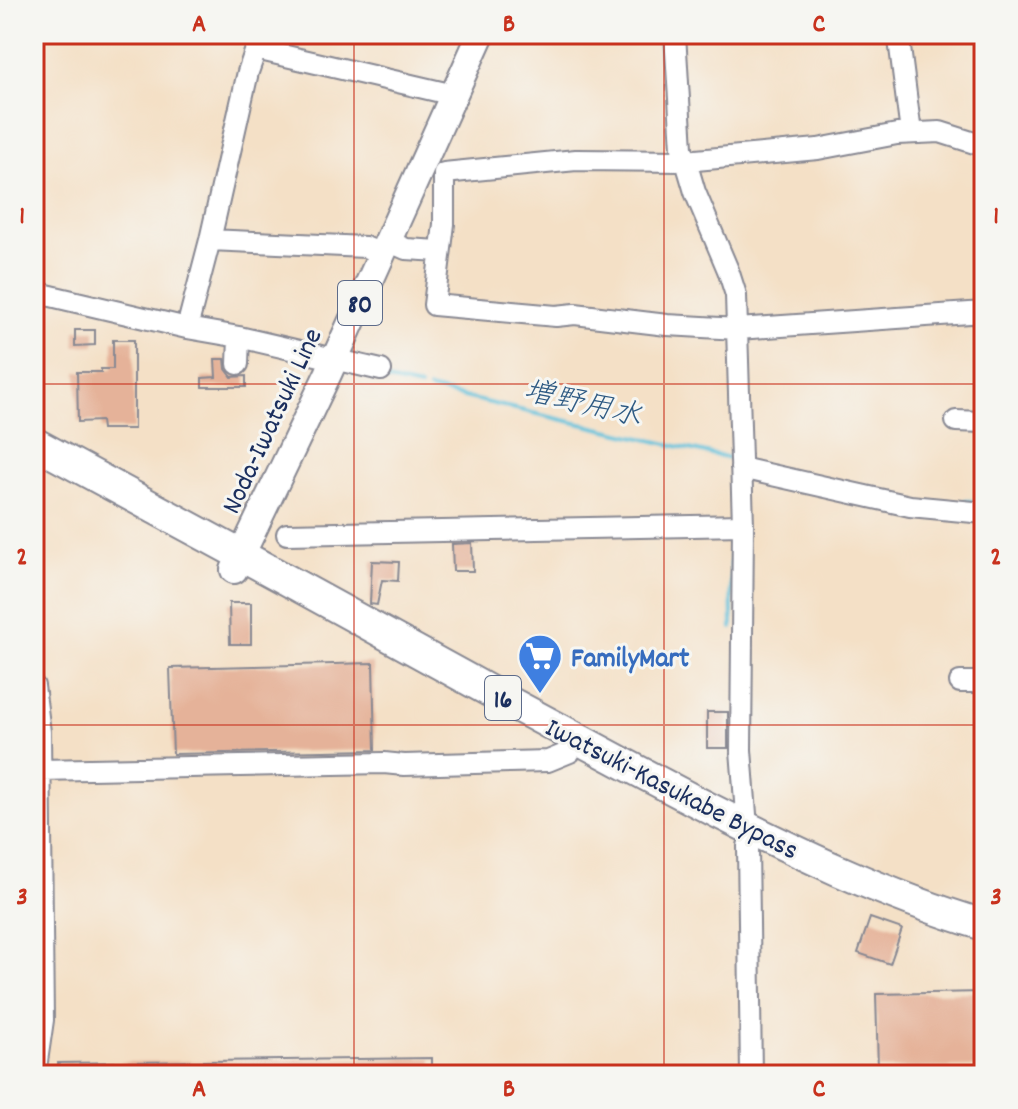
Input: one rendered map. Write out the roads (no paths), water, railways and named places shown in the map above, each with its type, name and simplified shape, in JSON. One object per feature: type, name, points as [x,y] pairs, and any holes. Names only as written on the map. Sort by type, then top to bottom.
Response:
[{"type":"highway","name":"Iwatsuki-Kasukabe Bypass","points":[[34,443],[744,851],[927,925],[984,944]]},
{"type":"highway","name":"Iwatsuki-Kasukabe Bypass","points":[[34,464],[238,562],[592,747],[744,851],[865,883],[933,910],[984,925]]},
{"type":"main road","name":"Noda-Iwatsuki Line","points":[[238,562],[454,95],[472,39]]},
{"type":"street","points":[[675,34],[680,133],[685,161],[736,295],[743,525],[741,750],[751,1075]]},
{"type":"street","points":[[899,40],[911,133]]},
{"type":"street","points":[[187,328],[256,49],[454,95]]},
{"type":"street","points":[[984,146],[940,132],[911,133],[818,149],[685,161],[576,160],[444,173],[444,224],[434,305],[738,329],[984,312]]},
{"type":"street","points":[[415,180],[445,186]]},
{"type":"street","points":[[210,240],[440,251]]},
{"type":"street","points":[[34,292],[381,370]]},
{"type":"street","points":[[238,364],[239,337]]},
{"type":"street","points":[[956,421],[984,422]]},
{"type":"street","points":[[741,468],[910,506],[984,513]]},
{"type":"street","points":[[287,534],[743,525]]},
{"type":"street","points":[[960,682],[984,682]]},
{"type":"street","points":[[34,686],[40,770],[38,1007],[43,1020],[35,1075]]},
{"type":"street","points":[[40,770],[548,761],[570,752]]},
{"type":"waterway","name":"増野用水","points":[[383,379],[420,387]]},
{"type":"waterway","name":"増野用水","points":[[429,389],[728,458]]},
{"type":"waterway","points":[[965,501],[984,502]]},
{"type":"waterway","points":[[731,542],[732,628]]},
{"type":"place","name":"FamilyMart","points":[[540,695]]}]
